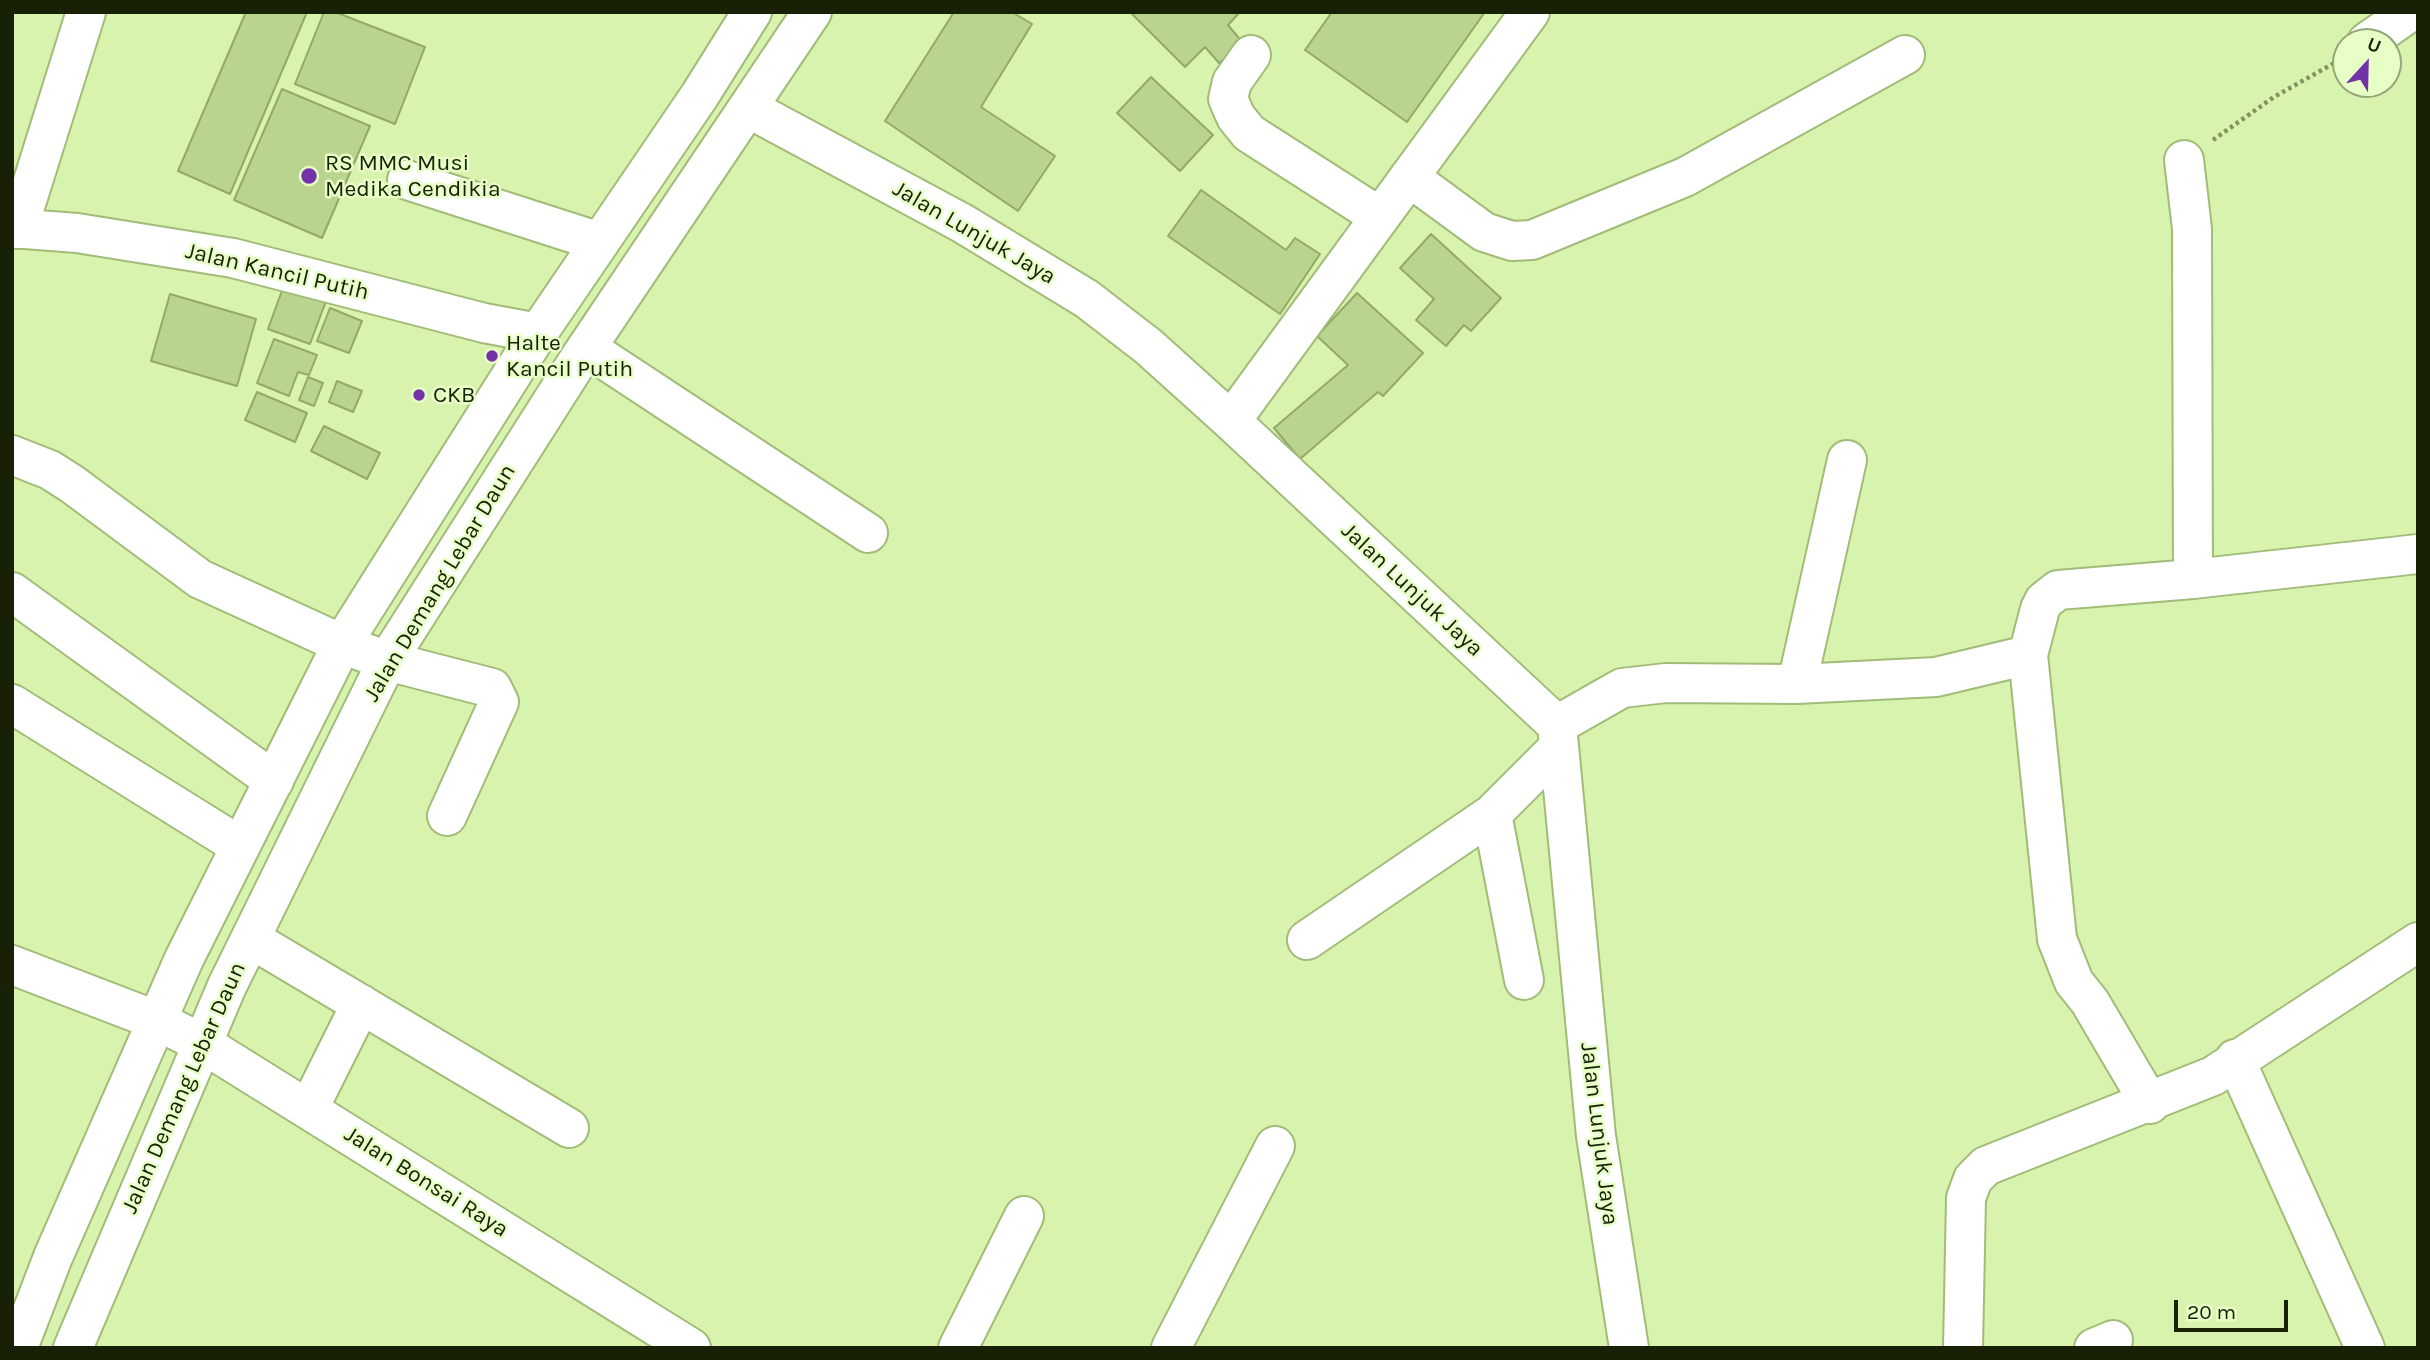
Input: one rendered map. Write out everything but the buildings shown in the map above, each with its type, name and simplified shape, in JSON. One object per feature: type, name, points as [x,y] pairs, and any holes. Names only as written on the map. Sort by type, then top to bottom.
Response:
[{"type":"main road","points":[[15,228],[86,12]]},
{"type":"main road","name":"Jalan Demang Lebar Daun","points":[[18,1348],[52,1257],[184,959],[342,644],[538,332],[700,95],[752,12]]},
{"type":"main road","name":"Jalan Demang Lebar Daun","points":[[73,1348],[250,939],[387,661],[587,348],[813,12]]},
{"type":"main road","points":[[1231,421],[1530,12]]},
{"type":"main road","points":[[2387,28],[2410,12]]},
{"type":"main road","points":[[1251,55],[1232,82],[1228,99],[1236,117],[1249,133],[1380,217]]},
{"type":"main road","points":[[1409,177],[1484,232],[1512,240],[1532,240],[1685,177],[1906,55]]},
{"type":"main road","name":"Jalan Lunjuk Jaya","points":[[748,108],[962,223],[1087,299],[1149,347],[1231,421],[1558,736],[1596,1136],[1629,1348]]},
{"type":"main road","points":[[2184,160],[2192,229],[2193,579]]},
{"type":"main road","points":[[407,180],[600,242]]},
{"type":"main road","name":"Jalan Kancil Putih","points":[[15,228],[77,233],[233,258],[484,323],[538,332]]},
{"type":"main road","points":[[587,348],[868,533]]},
{"type":"main road","points":[[12,455],[50,470],[72,484],[200,579],[342,644],[387,661],[474,683],[496,692],[499,702],[447,816]]},
{"type":"main road","points":[[1797,684],[1847,460]]},
{"type":"main road","points":[[2150,1104],[2091,1002],[2074,982],[2057,939],[2028,655],[2040,609],[2044,601],[2058,590],[2193,579],[2418,554]]},
{"type":"main road","points":[[12,592],[274,781]]},
{"type":"main road","points":[[1307,940],[1492,814],[1558,736],[1622,688],[1665,683],[1797,684],[1936,677],[2028,655]]},
{"type":"main road","points":[[12,704],[240,846]]},
{"type":"main road","points":[[1492,814],[1524,980]]},
{"type":"main road","points":[[250,939],[569,1128]]},
{"type":"main road","points":[[1963,1348],[1966,1198],[1973,1178],[1986,1166],[2150,1104],[2213,1076],[2235,1059],[2418,942]]},
{"type":"main road","name":"Jalan Bonsai Raya","points":[[12,965],[158,1021],[203,1044],[691,1348]]},
{"type":"main road","points":[[314,1098],[361,1004]]},
{"type":"main road","points":[[2235,1059],[2365,1348]]},
{"type":"main road","points":[[1171,1348],[1275,1146]]},
{"type":"main road","points":[[958,1348],[1024,1216]]},
{"type":"path","points":[[2184,160],[2274,97],[2332,63]]},
{"type":"place","name":"RS MMC Musi Medika Cendikia","points":[[309,176]]},
{"type":"place","name":"Halte Kancil Putih","points":[[492,356]]},
{"type":"place","name":"CKB","points":[[419,395]]}]
